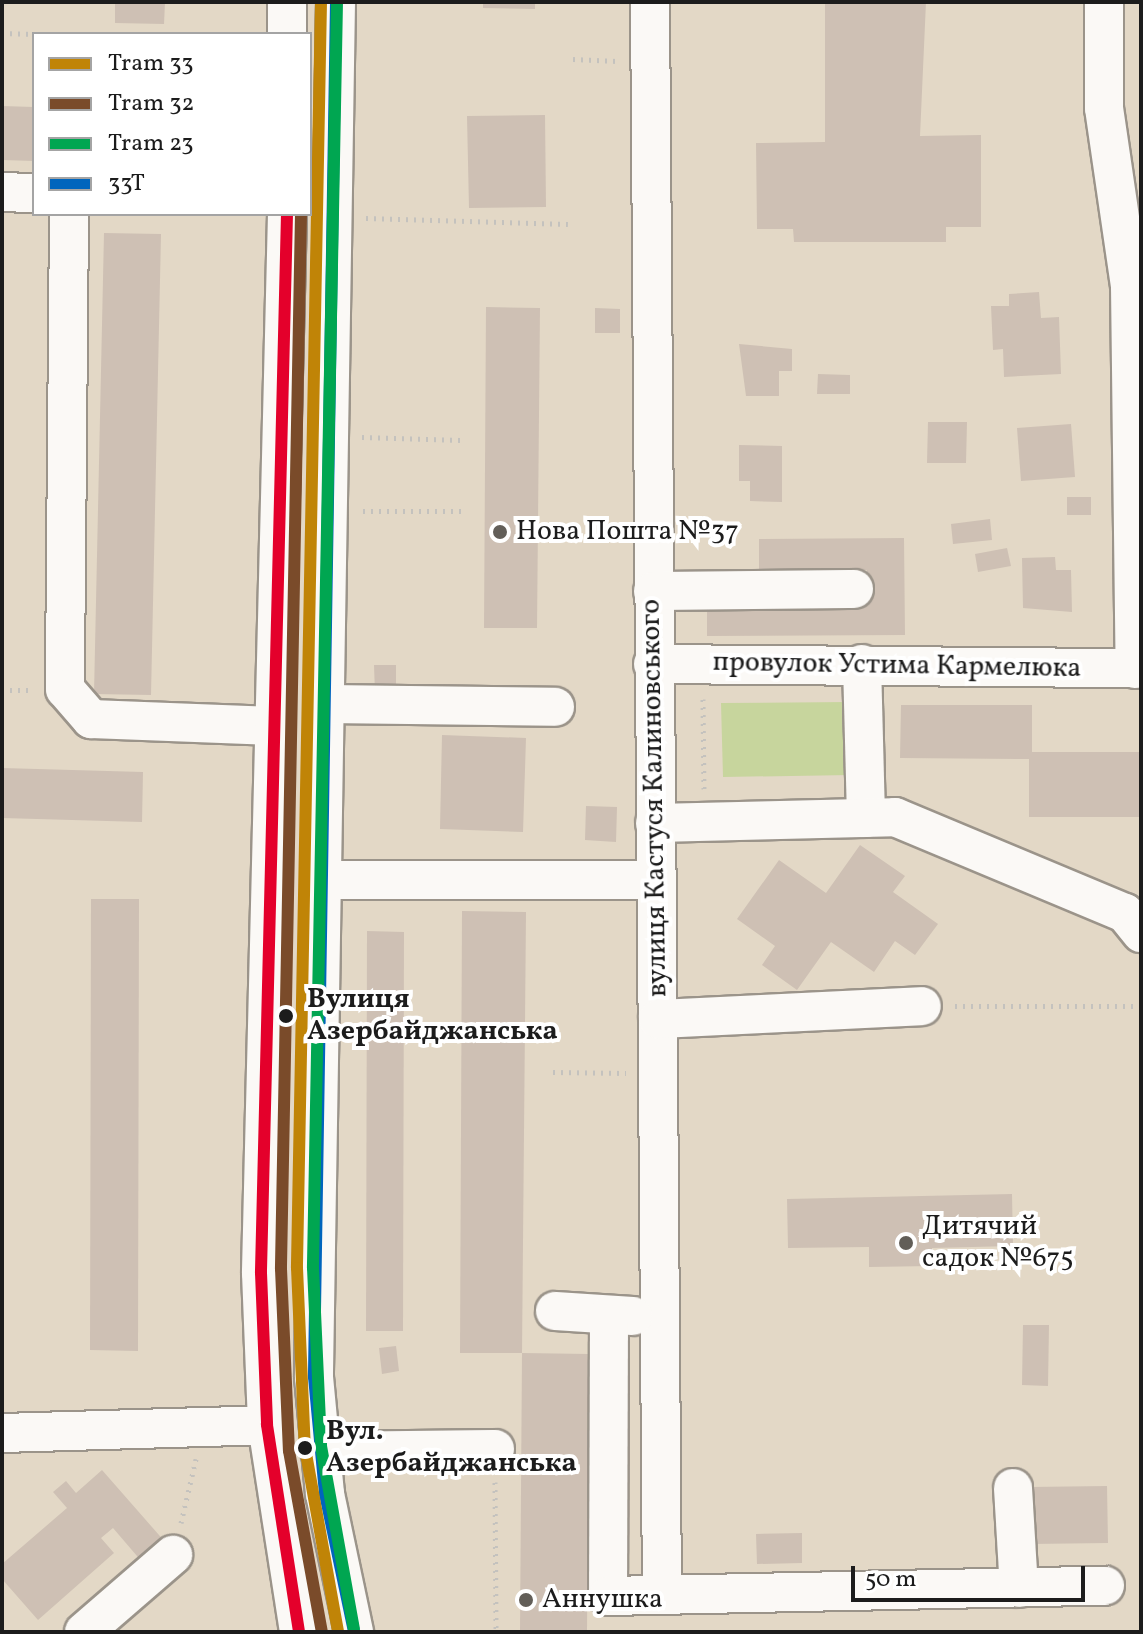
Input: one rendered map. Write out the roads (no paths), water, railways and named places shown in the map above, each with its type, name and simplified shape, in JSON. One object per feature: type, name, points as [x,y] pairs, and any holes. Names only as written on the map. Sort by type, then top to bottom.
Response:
[{"type":"street","points":[[287,2],[287,32]]},
{"type":"street","points":[[336,2],[313,1267],[320,1451],[354,1632]]},
{"type":"street","name":"вулиця Кастуся Калиновського","points":[[650,2],[662,1595]]},
{"type":"street","points":[[1104,2],[1104,108],[1130,286],[1138,668]]},
{"type":"street","points":[[2,192],[32,193]]},
{"type":"street","points":[[69,216],[65,689],[91,719],[274,726]]},
{"type":"street","points":[[287,216],[261,1273],[267,1425],[299,1632]]},
{"type":"street","points":[[653,591],[854,589]]},
{"type":"street","name":"провулок Устима Кармелюка","points":[[653,664],[1138,668]]},
{"type":"street","points":[[862,664],[866,818]]},
{"type":"street","points":[[325,704],[555,707]]},
{"type":"street","points":[[655,823],[895,817],[1125,913],[1141,933]]},
{"type":"street","points":[[322,880],[657,880]]},
{"type":"street","points":[[658,1019],[922,1006]]},
{"type":"street","points":[[555,1311],[660,1317]]},
{"type":"street","points":[[609,1315],[608,1596],[1105,1586]]},
{"type":"street","points":[[2,1433],[267,1425]]},
{"type":"street","points":[[320,1451],[495,1449]]},
{"type":"street","points":[[1013,1488],[1019,1588]]},
{"type":"street","points":[[84,1632],[173,1555]]},
{"type":"tram line","name":"33","points":[[321,2],[297,1268],[305,1448],[338,1632]]},
{"type":"tram line","name":"23","points":[[337,2],[313,1268],[321,1446],[354,1629]]},
{"type":"tram line","name":"32","points":[[301,216],[281,1269],[289,1451],[322,1632]]},
{"type":"place","name":"Нова Пошта №37","points":[[500,532]]},
{"type":"place","name":"Вулиця Азербайджанська","points":[[286,1016]]},
{"type":"place","name":"Дитячий садок №675","points":[[906,1243]]},
{"type":"place","name":"Вул. Азербайджанська","points":[[305,1448]]},
{"type":"place","name":"Аннушка","points":[[526,1600]]}]
